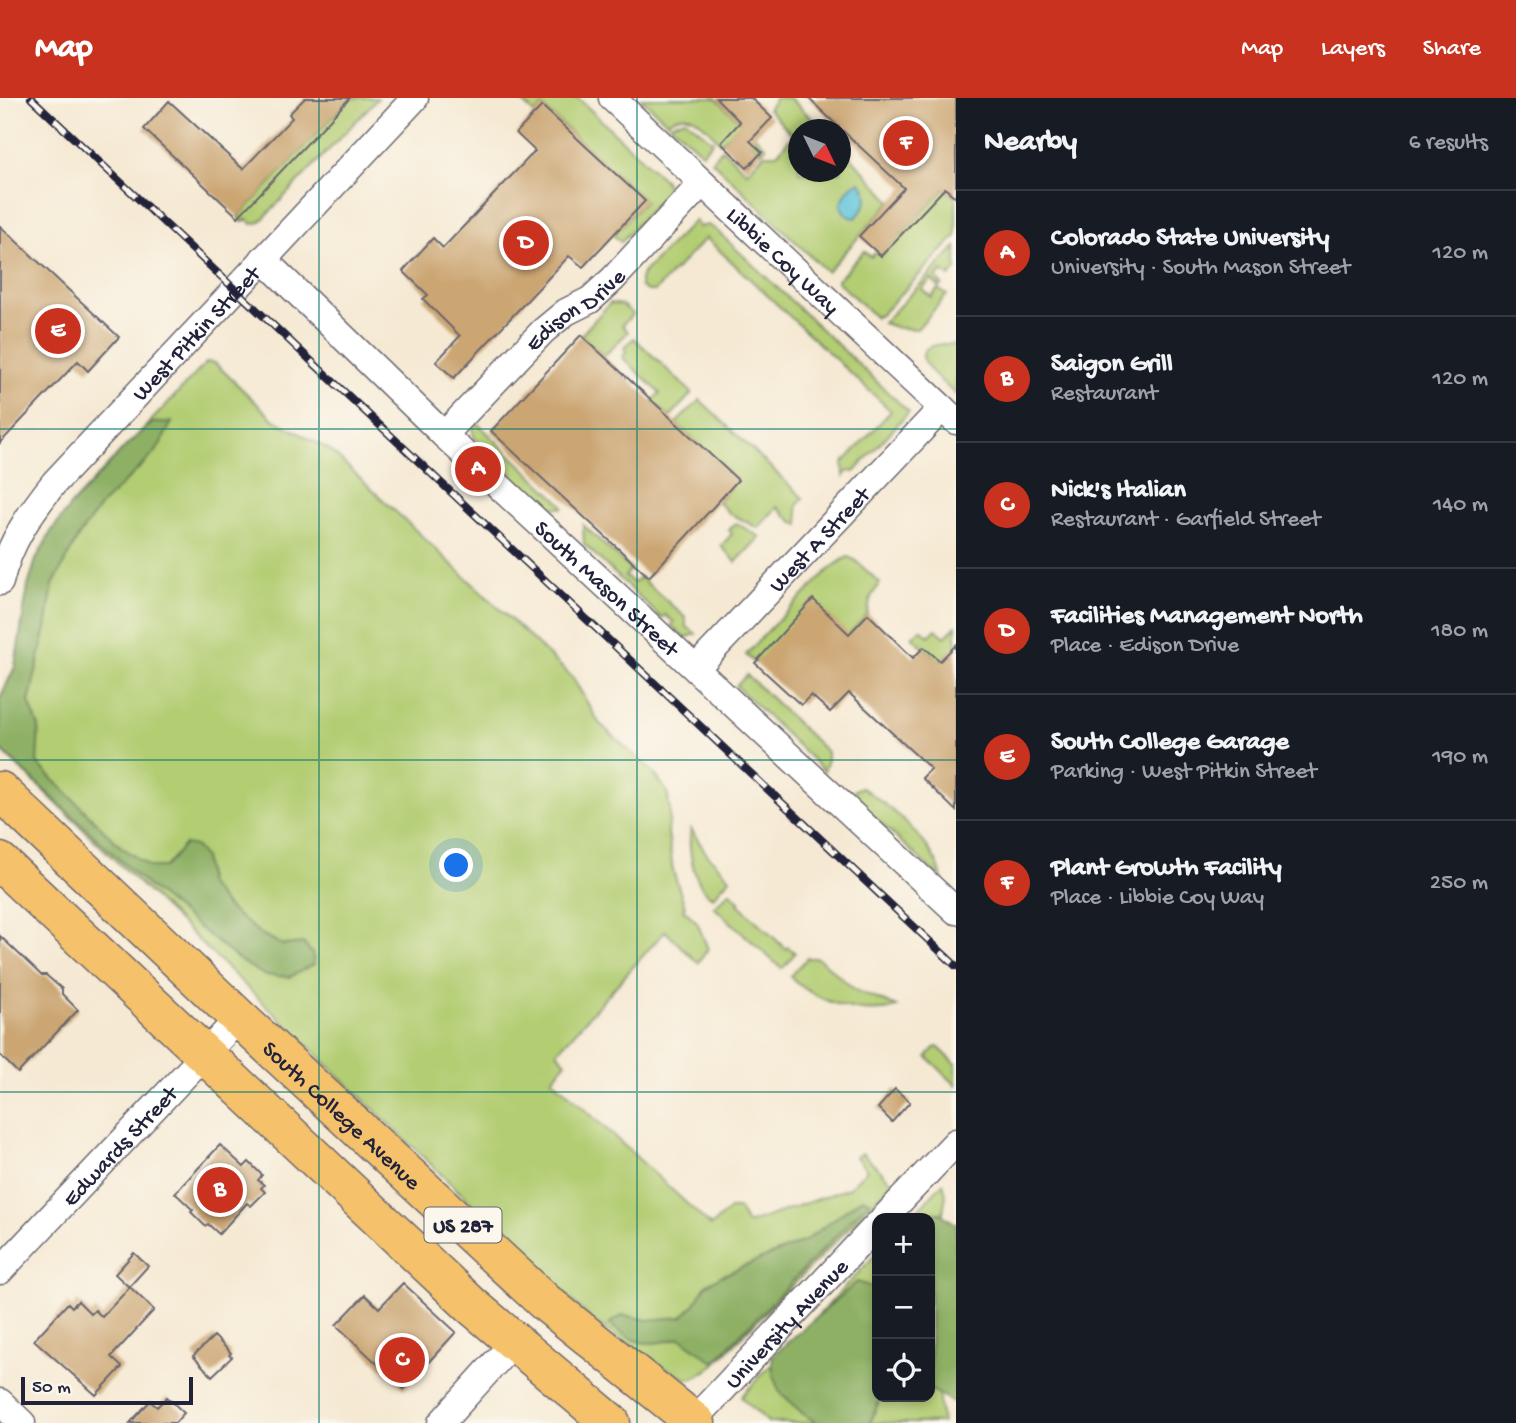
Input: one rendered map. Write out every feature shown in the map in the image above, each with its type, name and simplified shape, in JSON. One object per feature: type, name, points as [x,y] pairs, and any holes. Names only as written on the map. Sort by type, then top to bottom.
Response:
[{"type":"highway","name":"South College Avenue","points":[[0,792],[545,1302],[694,1422]]},
{"type":"highway","name":"US 287","points":[[0,862],[513,1343],[611,1423]]},
{"type":"street","name":"West Pitkin Street","points":[[0,582],[5,561],[18,533],[54,483],[415,98]]},
{"type":"street","name":"Libbie Coy Way","points":[[612,98],[949,415]]},
{"type":"street","name":"Edison Drive","points":[[444,435],[543,331],[560,317],[590,300],[613,279],[702,183]]},
{"type":"street","name":"South Mason Street","points":[[263,259],[444,435],[956,911]]},
{"type":"street","name":"West A Street","points":[[696,668],[949,415]]},
{"type":"street","name":"Edwards Street","points":[[0,1271],[239,1018]]},
{"type":"street","points":[[889,1213],[956,1142]]},
{"type":"street","name":"University Avenue","points":[[694,1422],[872,1230]]},
{"type":"street","points":[[441,1423],[513,1343]]},
{"type":"street","points":[[0,1402],[22,1423]]},
{"type":"green space","points":[[350,98],[378,98],[260,222],[252,224],[247,219],[242,222],[238,217]]},
{"type":"green space","points":[[518,98],[578,98],[665,181],[667,188],[663,196],[621,242],[613,235],[645,201],[542,106],[535,114]]},
{"type":"green space","points":[[641,98],[716,98],[766,147],[762,152],[736,128],[721,143],[703,124],[690,116],[676,117],[667,122]]},
{"type":"green space","points":[[776,98],[790,98],[812,119],[788,119],[788,130],[768,109]]},
{"type":"green space","points":[[685,119],[713,141],[702,153],[670,124]]},
{"type":"green space","points":[[788,141],[788,182],[851,182],[851,157],[891,201],[827,272],[712,161],[722,149],[747,172],[764,154],[777,154]]},
{"type":"green space","points":[[945,188],[956,198],[956,236],[881,315],[875,317],[837,281],[864,251],[871,257],[876,252],[881,256]]},
{"type":"green space","points":[[695,220],[699,227],[708,225],[715,229],[909,412],[854,472],[848,471],[844,476],[843,463],[891,411],[706,238],[655,291],[647,291],[640,286],[643,273]]},
{"type":"green space","points":[[956,247],[956,270],[949,277],[942,271],[936,278],[942,285],[939,287],[931,279],[922,289],[931,297],[938,289],[947,295],[917,329],[898,328],[883,323]]},
{"type":"green space","points":[[610,303],[622,305],[633,314],[622,325],[628,332],[604,356],[581,335]]},
{"type":"green space","points":[[634,338],[692,393],[670,417],[652,401],[660,393],[622,357],[627,352],[624,348]]},
{"type":"green space","points":[[956,345],[956,395],[934,374],[923,358],[924,352],[930,347]]},
{"type":"green space","points":[[207,362],[215,363],[273,419],[330,450],[573,678],[599,723],[653,772],[667,791],[670,810],[668,833],[673,871],[685,906],[683,909],[697,922],[708,949],[698,963],[665,931],[557,1052],[566,1062],[552,1079],[711,1226],[730,1209],[739,1209],[747,1224],[849,1188],[867,1170],[856,1157],[862,1153],[893,1183],[714,1365],[696,1377],[690,1379],[673,1372],[592,1320],[0,749],[0,698],[15,667],[28,586],[36,560],[51,532],[72,504]]},
{"type":"green space","points":[[700,400],[803,498],[797,506],[799,525],[777,507],[758,528],[729,513],[718,502],[737,480],[676,423]]},
{"type":"green space","points":[[475,421],[562,504],[563,508],[545,507],[479,445],[473,434]]},
{"type":"green space","points":[[172,422],[156,452],[102,504],[78,537],[53,585],[29,702],[39,727],[37,763],[120,846],[150,867],[165,867],[185,844],[195,846],[204,857],[208,884],[228,908],[261,934],[283,945],[303,943],[312,953],[314,964],[290,977],[264,975],[239,960],[149,887],[0,749],[0,698],[15,667],[28,586],[36,560],[51,532],[72,504],[127,445],[152,423]]},
{"type":"green space","points":[[736,523],[760,537],[736,562],[721,546],[732,534],[729,530]]},
{"type":"green space","points":[[583,525],[631,569],[625,576],[634,583],[640,577],[686,618],[686,626],[696,634],[685,638],[671,626],[674,622],[665,615],[662,619],[584,544]]},
{"type":"green space","points":[[848,557],[880,583],[871,597],[867,615],[849,634],[755,663],[746,655],[824,575]]},
{"type":"green space","points":[[956,626],[956,647],[940,661],[912,637],[921,629],[929,636],[936,629],[945,637]]},
{"type":"green space","points":[[747,675],[827,752],[824,771],[736,686]]},
{"type":"green space","points":[[861,787],[910,827],[931,853],[942,879],[851,796]]},
{"type":"green space","points":[[691,829],[706,853],[730,878],[713,897],[701,885],[693,867]]},
{"type":"green space","points":[[730,892],[740,902],[738,904],[786,949],[788,947],[795,953],[784,967],[781,968],[714,907]]},
{"type":"green space","points":[[807,958],[822,961],[855,990],[897,1007],[883,1010],[854,1009],[812,993],[790,976]]},
{"type":"green space","points":[[938,1047],[956,1064],[956,1085],[927,1057]]},
{"type":"green space","points":[[943,1183],[946,1194],[935,1261],[935,1213],[915,1213]]},
{"type":"green space","points":[[862,1198],[870,1201],[714,1362],[681,1338],[642,1342],[627,1337],[609,1324],[623,1315],[647,1320],[682,1317],[694,1305],[706,1285],[721,1276],[805,1241]]},
{"type":"green space","points":[[935,1213],[940,1213],[956,1224],[956,1404],[935,1392]]},
{"type":"green space","points":[[872,1258],[872,1402],[935,1402],[935,1368],[942,1423],[769,1423],[741,1397]]},
{"type":"green space","points":[[857,1282],[872,1287],[872,1402],[879,1402],[870,1423],[817,1423],[802,1413],[779,1391],[773,1375],[772,1356]]},
{"type":"water","points":[[860,182],[867,200],[860,213],[853,218],[843,211],[841,205],[850,187]]},
{"type":"building","points":[[305,98],[350,98],[238,217],[144,129],[169,101],[243,169],[292,118],[289,114]]},
{"type":"building","points":[[716,98],[751,98],[772,118],[750,141],[762,152],[747,168],[721,143],[740,122]]},
{"type":"building","points":[[808,98],[956,98],[956,198],[945,188],[881,256],[859,236],[904,188],[851,138],[851,119],[830,119]]},
{"type":"building","points":[[542,106],[645,201],[583,267],[569,256],[454,378],[436,362],[460,336],[423,299],[428,295],[403,271],[433,238],[443,248],[535,151],[516,133]]},
{"type":"building","points":[[0,226],[119,337],[88,371],[78,361],[0,443]]},
{"type":"building","points":[[581,335],[738,480],[649,577],[491,431]]},
{"type":"building","points":[[813,599],[849,634],[868,614],[913,658],[924,647],[940,661],[956,645],[956,811],[922,778],[931,769],[849,693],[830,712],[811,695],[801,705],[755,663]]},
{"type":"building","points":[[0,936],[41,975],[46,975],[62,989],[62,994],[78,1010],[18,1073],[0,1055]]},
{"type":"building","points":[[895,1089],[910,1102],[892,1122],[878,1108]]},
{"type":"building","points":[[220,1145],[244,1167],[249,1162],[262,1175],[258,1180],[264,1185],[261,1188],[265,1192],[251,1206],[247,1203],[219,1234],[208,1224],[205,1226],[175,1193]]},
{"type":"building","points":[[134,1253],[148,1266],[129,1287],[115,1274]]},
{"type":"building","points":[[403,1283],[456,1332],[404,1389],[336,1325],[365,1295],[379,1308]]},
{"type":"building","points":[[130,1287],[154,1310],[111,1357],[122,1367],[96,1395],[34,1340],[68,1303],[72,1307],[78,1301],[91,1314],[95,1310],[102,1317]]},
{"type":"building","points":[[214,1336],[232,1357],[212,1376],[193,1356]]},
{"type":"building","points":[[167,1397],[184,1413],[175,1423],[130,1423],[150,1401],[157,1407]]},
{"type":"railway","points":[[31,98],[956,966]]},
{"type":"place","name":"Plant Growth Facility","points":[[906,143]]},
{"type":"place","name":"Facilities Management North","points":[[526,243]]},
{"type":"place","name":"South College Garage","points":[[58,331]]},
{"type":"place","name":"Colorado State University","points":[[478,469]]},
{"type":"place","name":"Saigon Grill","points":[[220,1190]]},
{"type":"place","name":"Nick's Italian","points":[[402,1360]]}]
